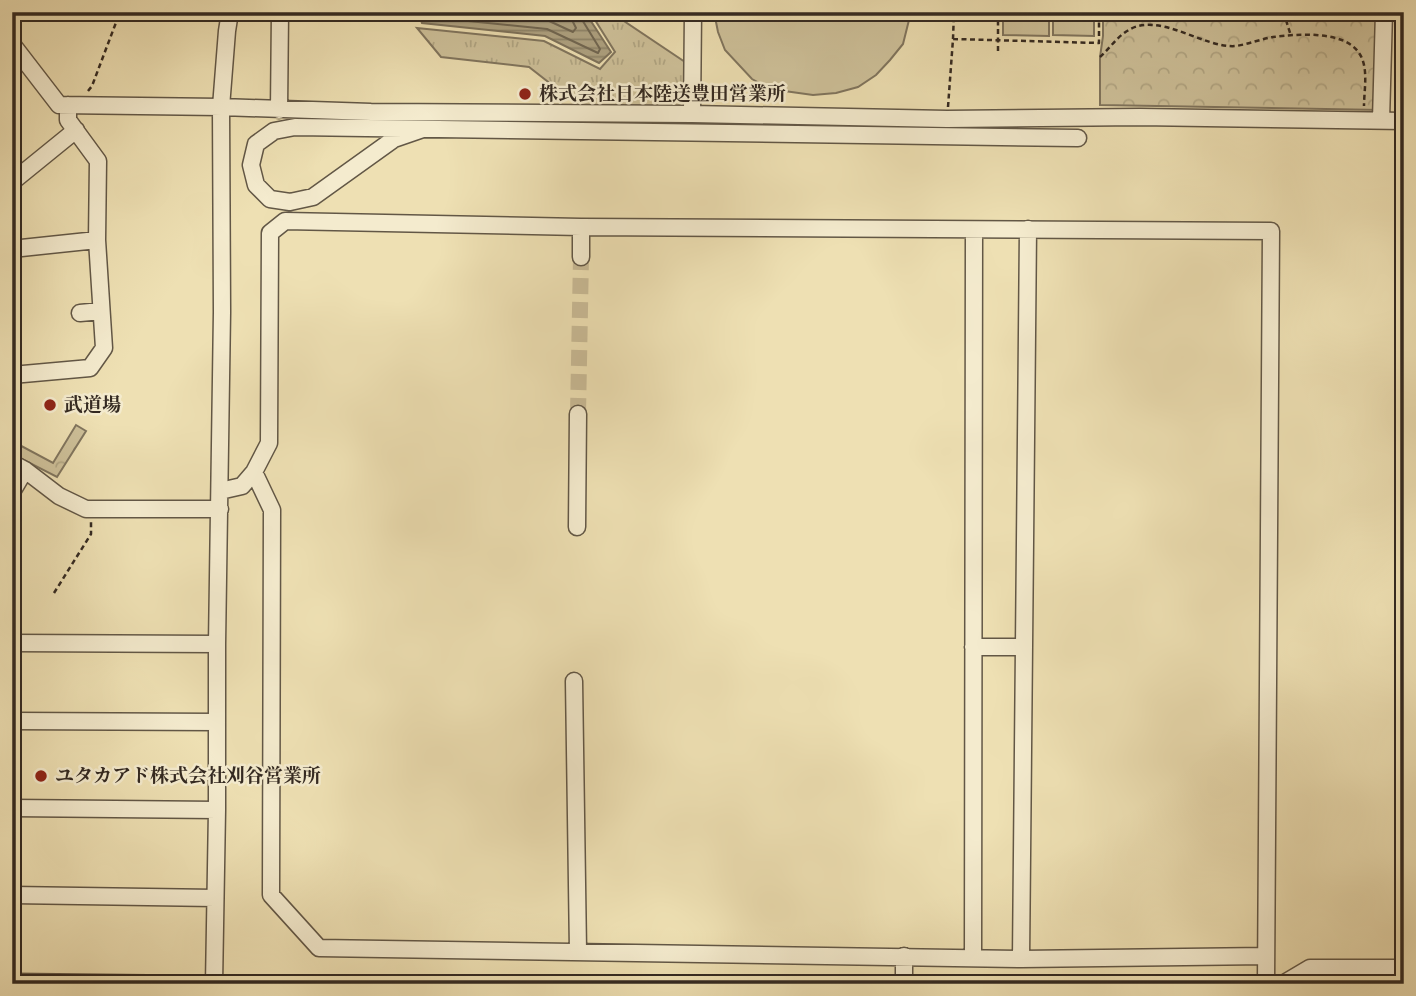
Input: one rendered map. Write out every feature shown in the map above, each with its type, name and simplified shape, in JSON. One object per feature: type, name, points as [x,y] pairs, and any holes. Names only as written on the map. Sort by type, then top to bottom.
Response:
[{"type":"street","points":[[214,984],[222,312],[221,107],[230,12]]},
{"type":"street","points":[[279,110],[280,12]]},
{"type":"street","points":[[692,114],[693,12]]},
{"type":"street","points":[[1381,120],[1384,12]]},
{"type":"street","points":[[12,44],[59,105],[221,107],[371,113],[1404,121]]},
{"type":"street","points":[[12,375],[90,369],[104,348],[97,240],[98,161],[68,120],[73,105]]},
{"type":"street","points":[[424,129],[394,139],[313,197],[290,202],[270,199],[256,186],[251,165],[256,144],[274,131],[295,127],[1078,138]]},
{"type":"street","points":[[12,183],[76,130]]},
{"type":"street","points":[[220,491],[242,486],[254,472],[269,443],[270,233],[285,221],[581,227],[1271,231],[1266,984]]},
{"type":"street","points":[[581,227],[581,257]]},
{"type":"street","points":[[1021,959],[1028,229]]},
{"type":"street","points":[[973,958],[974,230]]},
{"type":"street","points":[[12,249],[97,240]]},
{"type":"street","points":[[80,313],[101,311]]},
{"type":"street","points":[[577,527],[579,414]]},
{"type":"street","points":[[12,492],[19,466],[59,496],[86,509],[220,509]]},
{"type":"street","points":[[254,472],[272,510],[271,895],[319,948],[1021,959],[1266,956]]},
{"type":"street","points":[[12,643],[217,644]]},
{"type":"street","points":[[973,647],[1024,647]]},
{"type":"street","points":[[574,681],[578,951]]},
{"type":"street","points":[[12,721],[217,722]]},
{"type":"street","points":[[12,808],[217,810]]},
{"type":"street","points":[[12,895],[215,898]]},
{"type":"street","points":[[904,956],[904,984]]},
{"type":"street","points":[[1283,984],[1310,968],[1404,968]]},
{"type":"street","points":[[12,982],[193,984]]},
{"type":"path","points":[[73,105],[92,86],[120,12]]},
{"type":"path","points":[[947,118],[954,12]]},
{"type":"path","points":[[998,12],[998,54]]},
{"type":"path","points":[[953,39],[1099,43],[1099,12]]},
{"type":"path","points":[[1209,12],[1209,19],[1233,19],[1239,12]]},
{"type":"path","points":[[1247,12],[1286,20],[1305,12]]},
{"type":"path","points":[[1286,20],[1291,36]]},
{"type":"path","points":[[1100,57],[1126,31],[1151,25],[1186,32],[1207,42],[1235,46],[1276,37],[1335,37],[1345,40],[1359,53],[1364,67],[1364,109]]},
{"type":"path","points":[[54,593],[91,534],[92,509]]},
{"type":"green space","points":[[590,12],[617,12],[621,19],[688,64],[687,109],[579,106],[529,67],[441,57],[417,28],[544,41],[600,69],[615,52]]},
{"type":"green space","points":[[714,12],[911,12],[903,44],[876,75],[858,87],[813,95],[770,89],[752,79],[725,50]]},
{"type":"green space","points":[[1003,12],[1049,12],[1049,36],[1003,35]]},
{"type":"green space","points":[[1053,12],[1094,12],[1094,36],[1053,35]]},
{"type":"green space","points":[[1103,12],[1383,12],[1381,110],[1100,105]]},
{"type":"green space","points":[[76,425],[86,431],[57,477],[12,454],[12,441],[53,463]]},
{"type":"water","points":[[418,12],[585,12],[611,52],[599,63],[545,36],[422,23]]},
{"type":"tunnel","points":[[578,414],[581,257]]},
{"type":"place","name":"株式会社日本陸送豊田営業所","points":[[525,94]]},
{"type":"place","name":"武道場","points":[[50,405]]},
{"type":"place","name":"ユタカアド株式会社刈谷営業所","points":[[41,776]]}]
